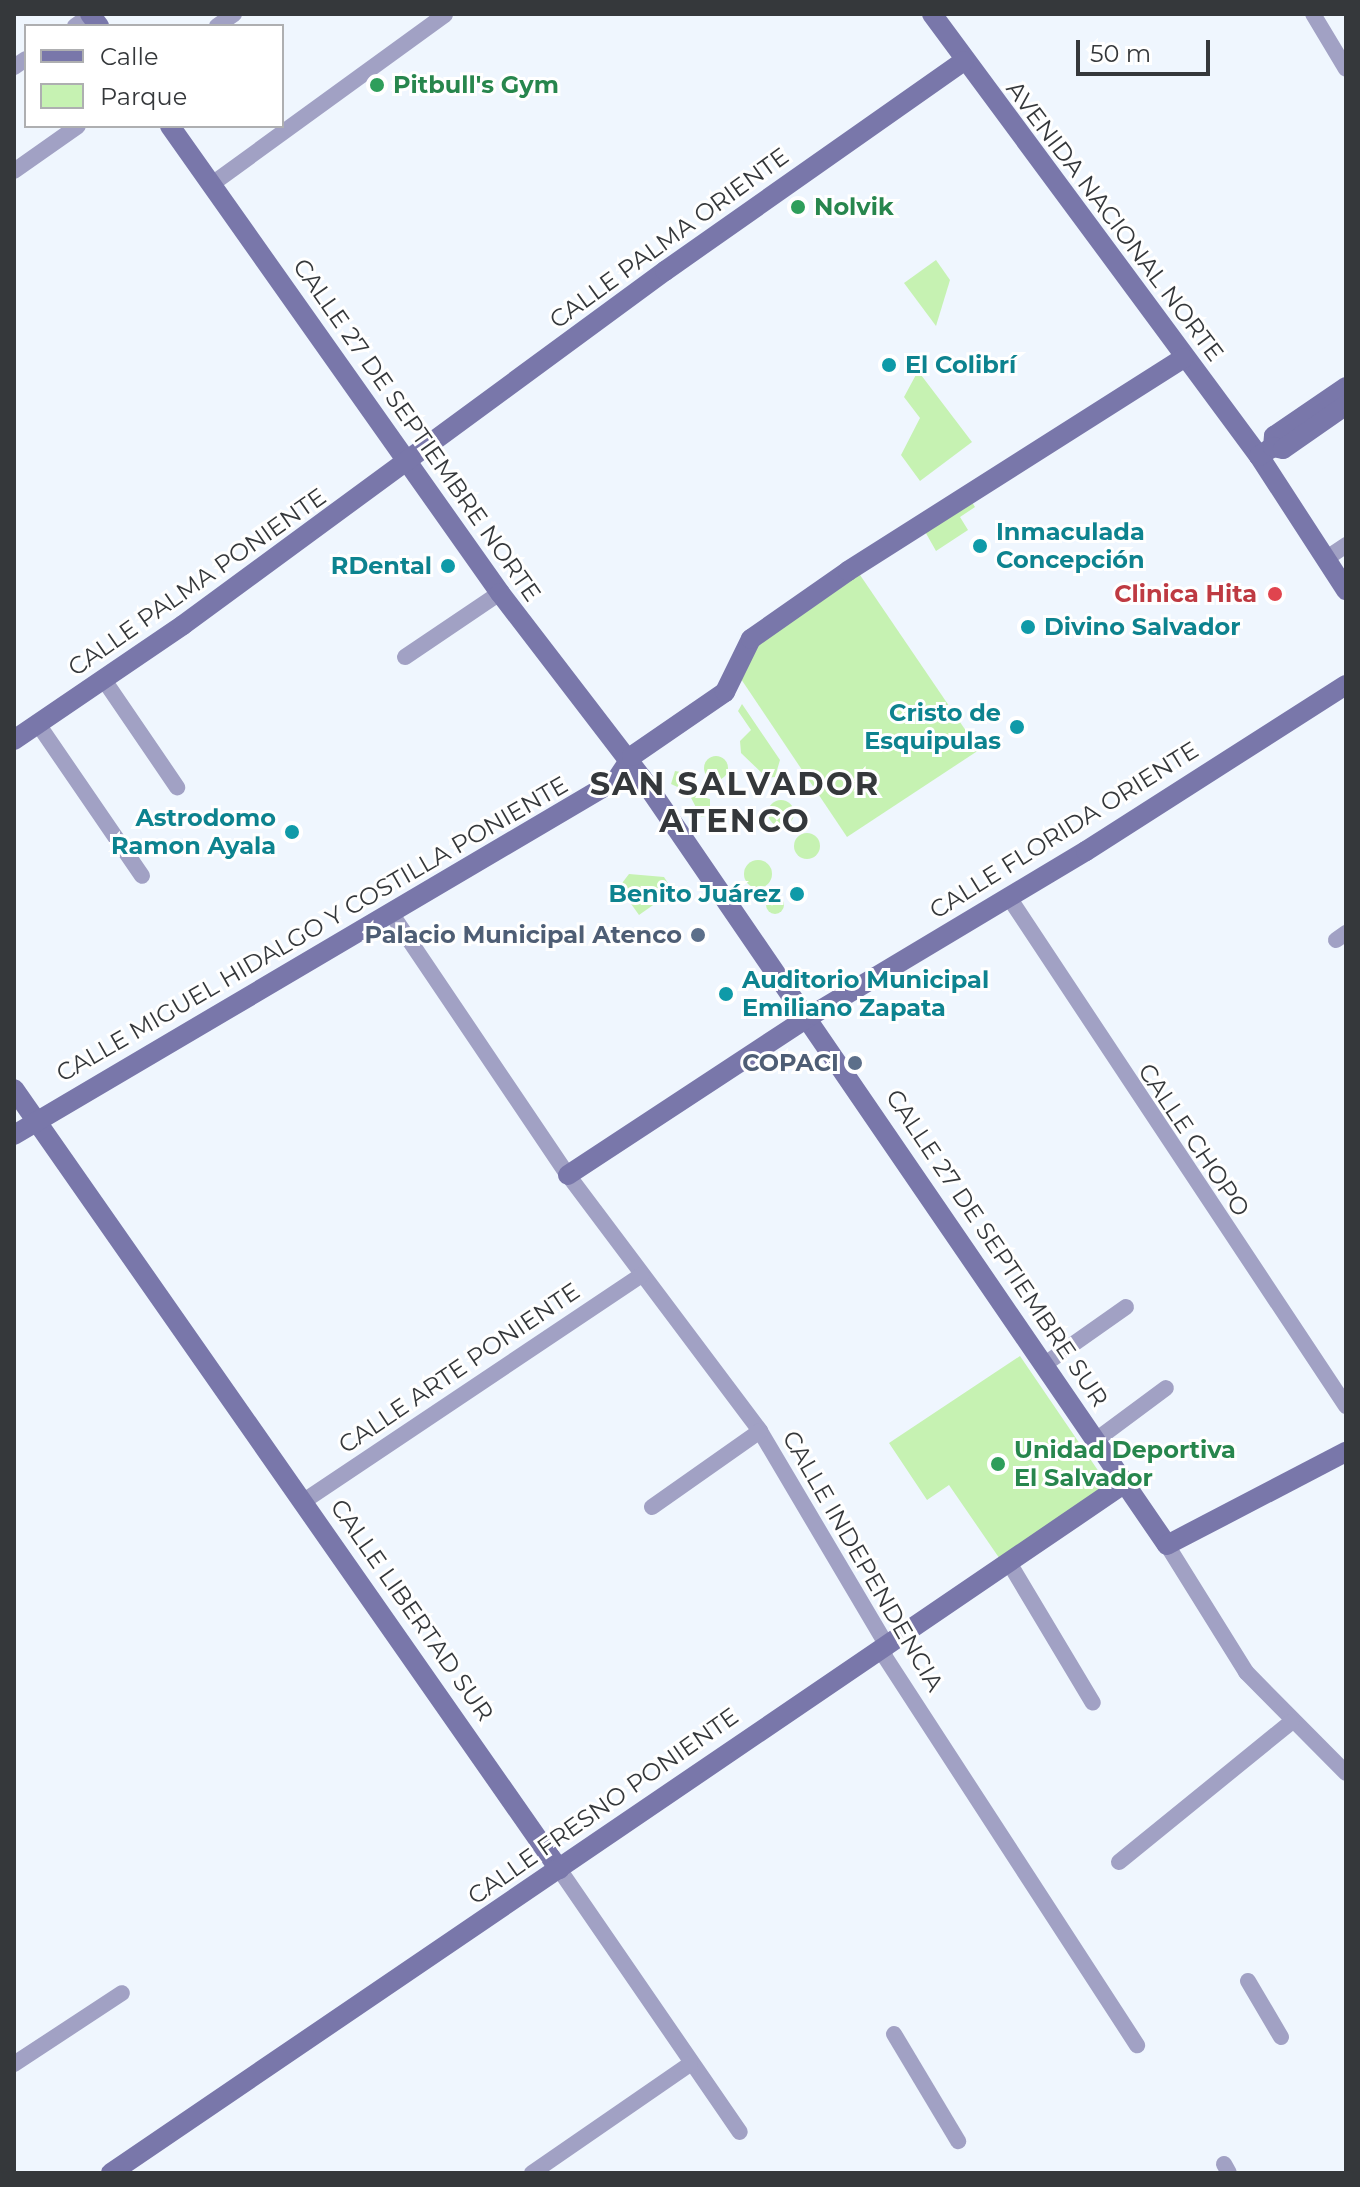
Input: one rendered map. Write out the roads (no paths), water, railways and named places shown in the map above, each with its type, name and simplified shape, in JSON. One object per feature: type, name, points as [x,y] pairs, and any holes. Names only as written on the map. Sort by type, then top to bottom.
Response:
[{"type":"street","name":"AVENIDA NACIONAL NORTE","points":[[932,14],[1183,358],[1266,452],[1346,590]]},
{"type":"street","points":[[1313,14],[1346,69]]},
{"type":"street","points":[[212,184],[445,15]]},
{"type":"street","name":"CALLE PALMA ORIENTE","points":[[409,464],[676,263],[964,61]]},
{"type":"street","points":[[14,171],[75,128]]},
{"type":"street","name":"CALLE 27 DE SEPTIEMBRE NORTE","points":[[171,128],[500,593],[627,761],[809,1017]]},
{"type":"street","name":"CALLE MIGUEL HIDALGO Y COSTILLA PONIENTE","points":[[14,1135],[393,916],[616,780],[627,761],[725,692],[751,639],[848,571],[1183,358]]},
{"type":"street","points":[[1266,452],[1274,436],[1346,387]]},
{"type":"street","points":[[1266,452],[1283,449],[1346,405]]},
{"type":"street","name":"CALLE PALMA PONIENTE","points":[[14,740],[409,464]]},
{"type":"street","points":[[1327,558],[1346,545]]},
{"type":"street","points":[[405,657],[500,593]]},
{"type":"street","points":[[104,680],[177,787]]},
{"type":"street","name":"CALLE FLORIDA ORIENTE","points":[[568,1175],[809,1017],[1346,685]]},
{"type":"street","points":[[38,724],[142,876]]},
{"type":"street","name":"CALLE CHOPO","points":[[1008,896],[1126,1081],[1346,1406]]},
{"type":"street","name":"CALLE INDEPENDENCIA","points":[[393,916],[568,1175],[760,1431],[885,1647],[885,1657],[1137,2045]]},
{"type":"street","name":"CALLE 27 DE SEPTIEMBRE SUR","points":[[809,1017],[1167,1545],[1246,1672],[1291,1722],[1346,1773]]},
{"type":"street","name":"CALLE LIBERTAD SUR","points":[[14,1089],[304,1501],[690,2064],[740,2132]]},
{"type":"street","name":"CALLE ARTE PONIENTE","points":[[304,1501],[641,1275]]},
{"type":"street","points":[[1045,1364],[1126,1307]]},
{"type":"street","points":[[1096,1440],[1166,1388]]},
{"type":"street","points":[[652,1507],[760,1431]]},
{"type":"street","points":[[1167,1545],[1346,1452]]},
{"type":"street","name":"CALLE FRESNO PONIENTE","points":[[111,2173],[1125,1483]]},
{"type":"street","points":[[1008,1561],[1093,1703]]},
{"type":"street","points":[[1119,1862],[1291,1722]]},
{"type":"street","points":[[1248,1981],[1281,2037]]},
{"type":"street","points":[[14,2064],[122,1993]]},
{"type":"street","points":[[894,2034],[958,2141]]},
{"type":"street","points":[[532,2173],[690,2064]]},
{"type":"place","name":"Pitbull's Gym","points":[[377,85]]},
{"type":"place","name":"Nolvik","points":[[798,207]]},
{"type":"place","name":"El Colibrí","points":[[889,365]]},
{"type":"place","name":"Inmaculada Concepción","points":[[980,546]]},
{"type":"place","name":"RDental","points":[[448,566]]},
{"type":"place","name":"Clinica Hita","points":[[1275,594]]},
{"type":"place","name":"Divino Salvador","points":[[1028,627]]},
{"type":"place","name":"Cristo de Esquipulas","points":[[1017,727]]},
{"type":"place","name":"Astrodomo Ramon Ayala","points":[[292,832]]},
{"type":"place","name":"Benito Juárez","points":[[797,894]]},
{"type":"place","name":"Palacio Municipal Atenco","points":[[698,935]]},
{"type":"place","name":"Auditorio Municipal Emiliano Zapata","points":[[726,994]]},
{"type":"place","name":"COPACI","points":[[855,1063]]},
{"type":"place","name":"Unidad Deportiva El Salvador","points":[[998,1464]]},
{"type":"district","name":"SAN SALVADOR ATENCO","points":[[735,804]]}]
